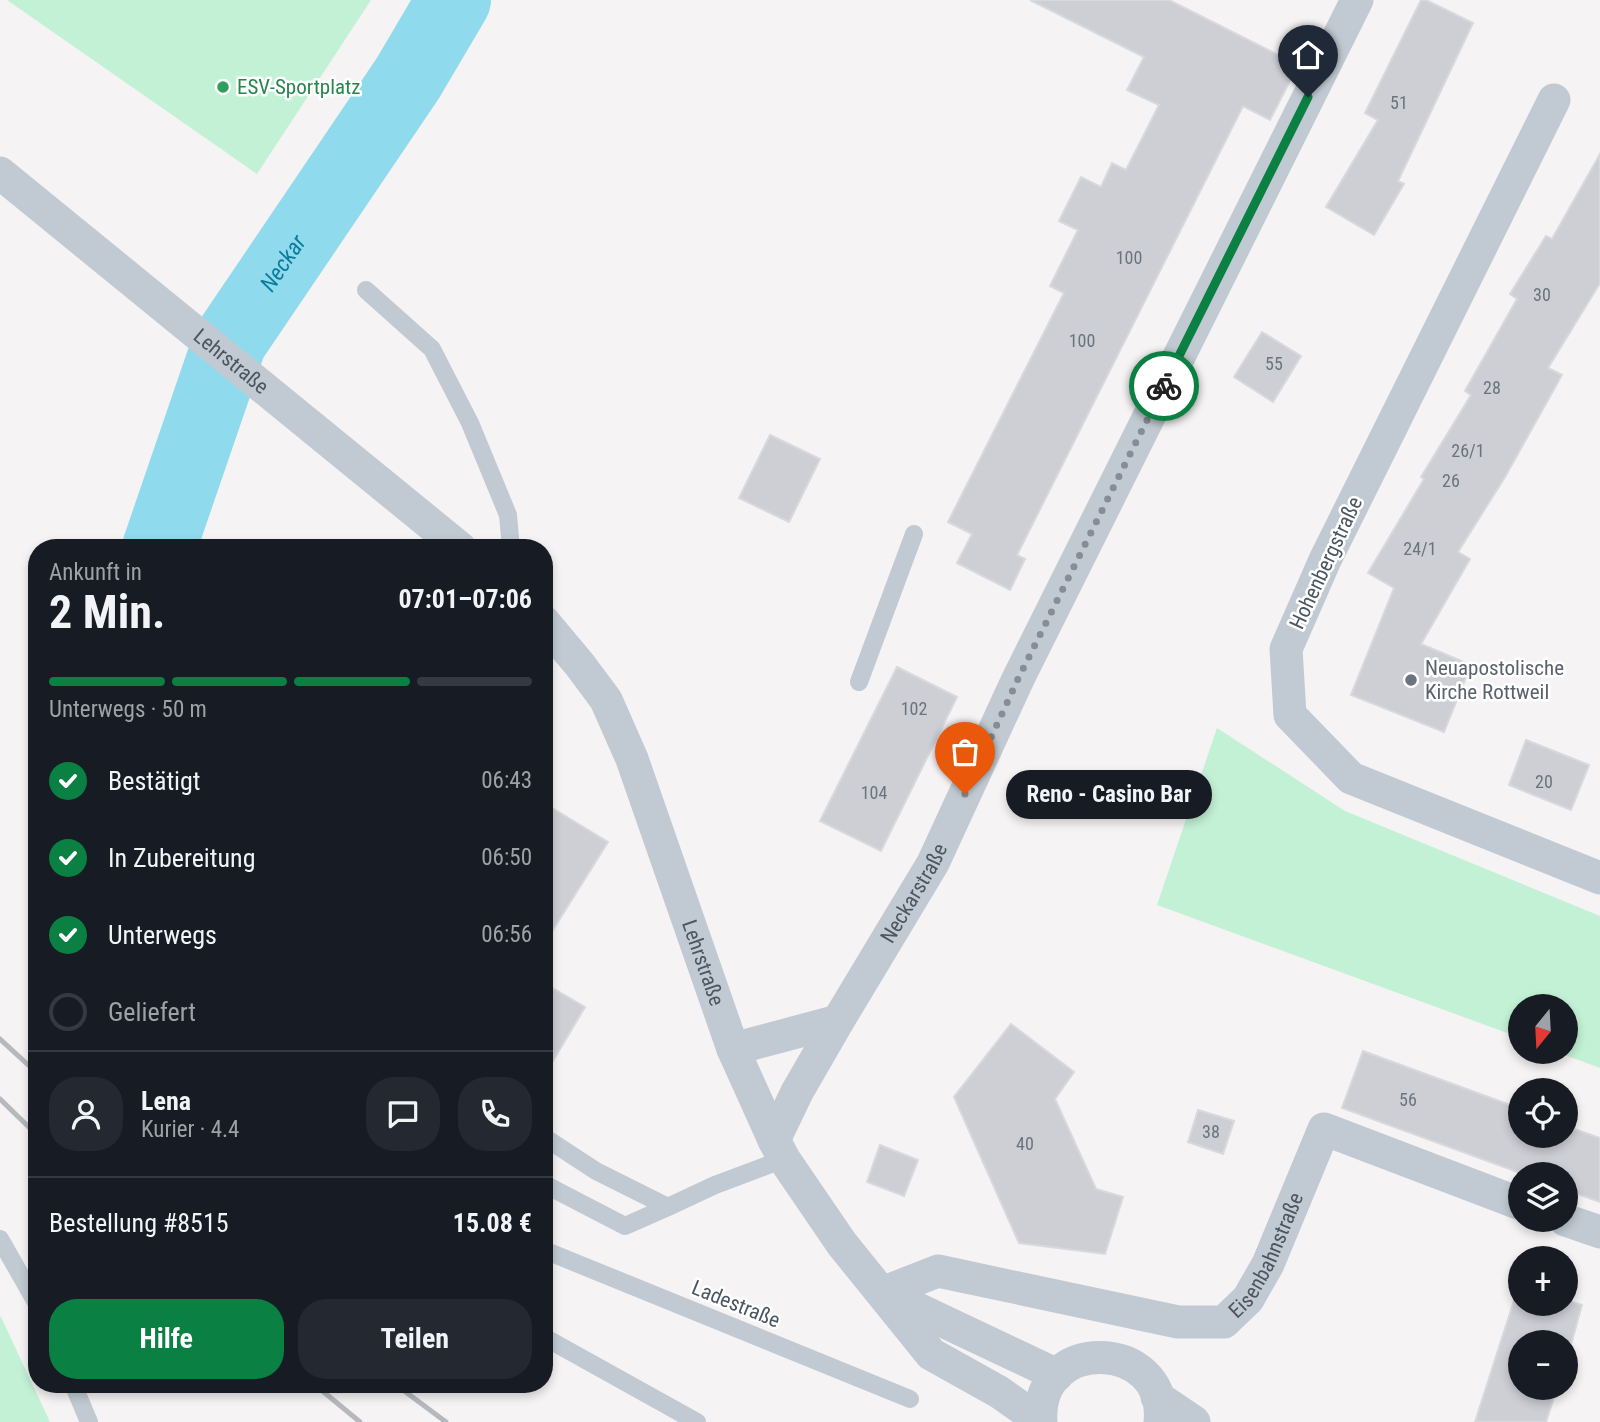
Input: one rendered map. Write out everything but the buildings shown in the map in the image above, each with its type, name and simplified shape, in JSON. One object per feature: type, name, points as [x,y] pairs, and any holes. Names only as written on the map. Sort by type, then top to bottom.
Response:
[{"type":"street","name":"Neckarstraße","points":[[779,1149],[797,1092],[933,863],[1018,679],[1357,0]]},
{"type":"street","name":"Hohenbergstraße","points":[[1554,100],[1325,559],[1286,649],[1290,715],[1351,778],[1598,871]]},
{"type":"street","name":"Lehrstraße","points":[[0,173],[449,539]]},
{"type":"street","name":"Lehrstraße","points":[[553,633],[606,700],[632,759],[733,1048],[779,1149],[842,1244],[931,1354],[999,1392],[1041,1421]]},
{"type":"street","points":[[733,1048],[838,1021]]},
{"type":"street","name":"Eisenbahnstraße","points":[[882,1293],[938,1271],[1178,1322],[1224,1322],[1248,1299],[1268,1264],[1325,1129],[1508,1198]]},
{"type":"street","points":[[1578,1224],[1600,1232]]},
{"type":"street","name":"Lehrstraße","points":[[882,1293],[1057,1375]]},
{"type":"street","points":[[1041,1421],[1040,1411],[1046,1389],[1057,1375],[1067,1366],[1093,1356],[1112,1357],[1130,1364],[1150,1383],[1158,1409],[1194,1422]]},
{"type":"lane","points":[[366,290],[432,349],[470,423],[508,515],[510,539]]},
{"type":"lane","points":[[859,682],[914,534]]},
{"type":"lane","points":[[553,1143],[596,1171],[668,1207]]},
{"type":"lane","points":[[553,1189],[625,1226],[715,1185],[779,1149]]},
{"type":"lane","points":[[0,1240],[28,1288]]},
{"type":"lane","name":"Ladestraße","points":[[553,1254],[910,1399]]},
{"type":"lane","points":[[553,1342],[696,1422]]},
{"type":"lane","points":[[77,1393],[89,1422]]},
{"type":"green space","name":"ESV-Sportplatz","points":[[7,0],[371,0],[257,174]]},
{"type":"green space","points":[[1217,728],[1345,811],[1600,916],[1600,1068],[1578,1060],[1578,994],[1508,994],[1508,1033],[1157,905]]},
{"type":"green space","points":[[0,1316],[28,1375],[28,1393],[36,1393],[50,1422],[0,1422]]},
{"type":"waterway","name":"Neckar","points":[[162,539],[230,341],[408,78],[454,0]]},
{"type":"railway","points":[[0,1039],[28,1065]]},
{"type":"railway","points":[[0,1099],[28,1126]]},
{"type":"railway","points":[[325,1393],[360,1422]]},
{"type":"railway","points":[[407,1393],[446,1422]]},
{"type":"way so far","points":[[965,794],[1018,679],[1164,386]]},
{"type":"place","name":"ESV-Sportplatz","points":[[223,87]]},
{"type":"place","name":"Neuapostolische Kirche Rottweil","points":[[1411,680]]},
{"type":"place","name":"Reno - Casino Bar","points":[[965,794]]},
{"type":"route","points":[[1164,386],[1308,97]]}]
